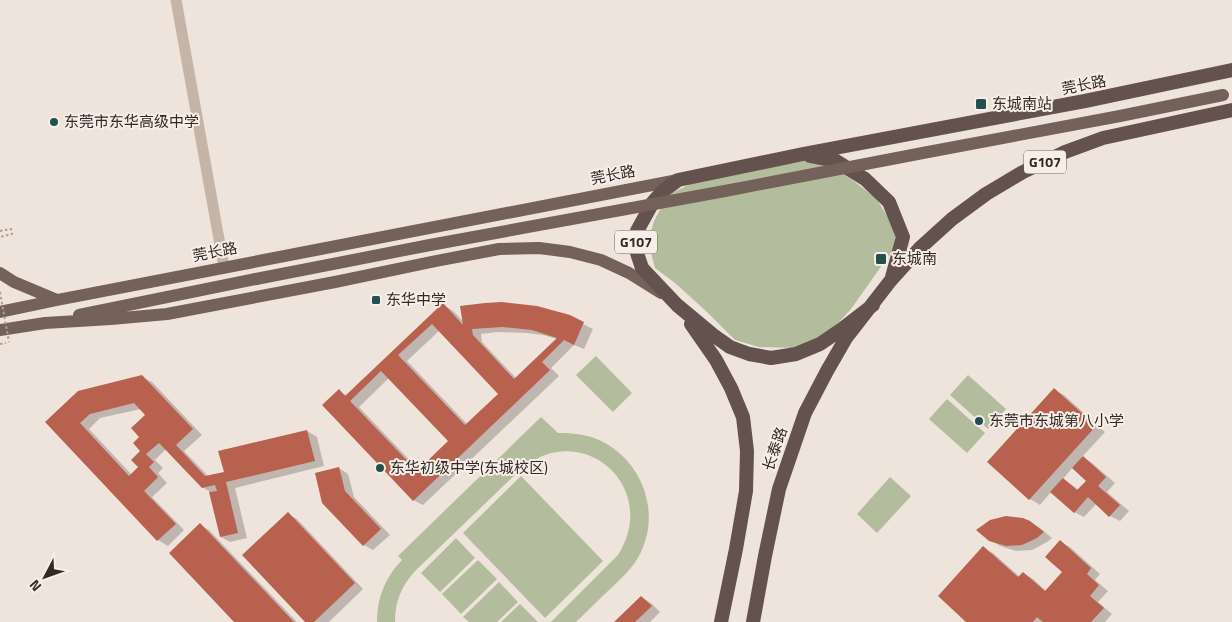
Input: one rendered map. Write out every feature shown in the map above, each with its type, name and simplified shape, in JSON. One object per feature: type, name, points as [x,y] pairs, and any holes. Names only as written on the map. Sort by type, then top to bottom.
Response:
[{"type":"highway","name":"莞长路","points":[[678,180],[803,154],[1085,101],[1232,70]]},
{"type":"highway","name":"G107","points":[[873,305],[920,248],[952,219],[986,194],[1023,172],[1065,152],[1103,138],[1232,110]]},
{"type":"highway","points":[[803,154],[836,161],[865,179],[889,202],[903,237],[892,280]]},
{"type":"highway","name":"G107","points":[[677,305],[642,268],[636,250],[637,231],[653,202],[678,180]]},
{"type":"highway","points":[[677,305],[730,347],[749,354],[771,358],[796,354],[820,344],[873,305]]},
{"type":"highway","name":"长泰路","points":[[677,305],[716,360],[731,388],[742,417],[747,451],[746,491],[721,622]]},
{"type":"highway","name":"长泰路","points":[[753,622],[779,489],[805,413],[846,338],[873,305]]},
{"type":"main road","points":[[0,330],[45,323],[120,306],[430,245],[716,193],[1228,94]]},
{"type":"main road","name":"莞长路","points":[[0,312],[678,180]]},
{"type":"main road","points":[[45,323],[167,314],[490,251],[538,248],[570,252],[601,260],[629,273],[677,305]]},
{"type":"main road","points":[[0,274],[57,300]]},
{"type":"street","points":[[176,0],[224,267]]},
{"type":"path","points":[[0,231],[11,229],[12,234],[0,237]]},
{"type":"path","points":[[0,292],[9,342],[0,344]]},
{"type":"green space","points":[[800,160],[826,163],[876,198],[891,222],[897,244],[851,309],[830,332],[796,348],[759,347],[735,340],[675,283],[655,268],[648,241],[654,221],[668,195],[692,183]]},
{"type":"green space","points":[[596,356],[632,393],[613,412],[576,375]]},
{"type":"green space","points":[[968,375],[1006,409],[988,429],[950,395]]},
{"type":"green space","points":[[947,399],[985,433],[967,453],[929,419]]},
{"type":"green space","points":[[541,417],[558,433],[589,436],[599,440],[614,449],[636,473],[648,503],[649,519],[647,536],[641,552],[631,568],[576,622],[551,622],[618,555],[629,530],[630,506],[622,484],[608,467],[590,456],[568,451],[544,455],[521,469],[414,572],[400,595],[396,608],[395,622],[377,622],[380,596],[383,588],[402,560],[398,556]]},
{"type":"green space","points":[[521,476],[603,561],[545,618],[463,533]]},
{"type":"green space","points":[[890,477],[911,496],[877,533],[857,514]]},
{"type":"green space","points":[[456,538],[475,558],[440,592],[421,573]]},
{"type":"green space","points":[[478,560],[497,579],[461,614],[442,594]]},
{"type":"green space","points":[[499,582],[518,602],[497,622],[469,622],[463,617]]},
{"type":"green space","points":[[520,604],[538,622],[501,622]]},
{"type":"building","points":[[502,302],[537,306],[570,315],[584,322],[574,345],[564,340],[542,362],[550,370],[413,501],[322,405],[339,389],[345,396],[443,303],[463,325],[460,306]],"holes":[[[432,324],[498,394],[465,425],[398,355]],[[502,327],[532,330],[557,338],[514,379],[473,335],[472,329]],[[381,371],[448,441],[417,471],[350,401]]]},
{"type":"building","points":[[142,375],[193,429],[176,445],[205,476],[224,472],[218,451],[307,430],[315,461],[226,482],[238,533],[220,537],[209,492],[217,491],[215,485],[202,488],[159,443],[146,454],[154,462],[149,467],[158,477],[144,491],[176,524],[157,541],[45,422],[78,391]],"holes":[[[134,403],[145,415],[131,428],[139,437],[133,443],[140,451],[131,460],[138,467],[129,476],[80,423],[90,414]]]},
{"type":"building","points":[[1054,388],[1096,426],[1029,500],[987,462]]},
{"type":"building","points":[[1083,456],[1106,477],[1098,486],[1120,505],[1109,517],[1088,497],[1074,513],[1050,492],[1063,478],[1077,490],[1086,481],[1072,468]]},
{"type":"building","points":[[339,467],[345,491],[381,529],[363,546],[322,503],[315,473]]},
{"type":"building","points":[[288,512],[355,583],[314,622],[305,622],[242,555]]},
{"type":"building","points":[[1006,516],[1023,518],[1044,532],[1037,538],[1022,545],[1006,546],[989,541],[976,530],[990,520]]},
{"type":"building","points":[[200,523],[294,622],[234,622],[169,553]]},
{"type":"building","points":[[1060,540],[1091,568],[1087,574],[1099,585],[1090,596],[1104,608],[1091,622],[1043,622],[1037,617],[1033,622],[966,622],[938,596],[983,546],[1018,577],[1023,572],[1045,591],[1062,572],[1045,557]]},
{"type":"building","points":[[641,596],[652,606],[635,622],[614,622]]},
{"type":"place","name":"东城南站","points":[[981,104]]},
{"type":"place","name":"东莞市东华高级中学","points":[[54,122]]},
{"type":"place","name":"东城南","points":[[881,259]]},
{"type":"place","name":"东华中学","points":[[376,300]]},
{"type":"place","name":"东莞市东城第八小学","points":[[979,421]]},
{"type":"place","name":"东华初级中学(东城校区)","points":[[380,468]]}]
